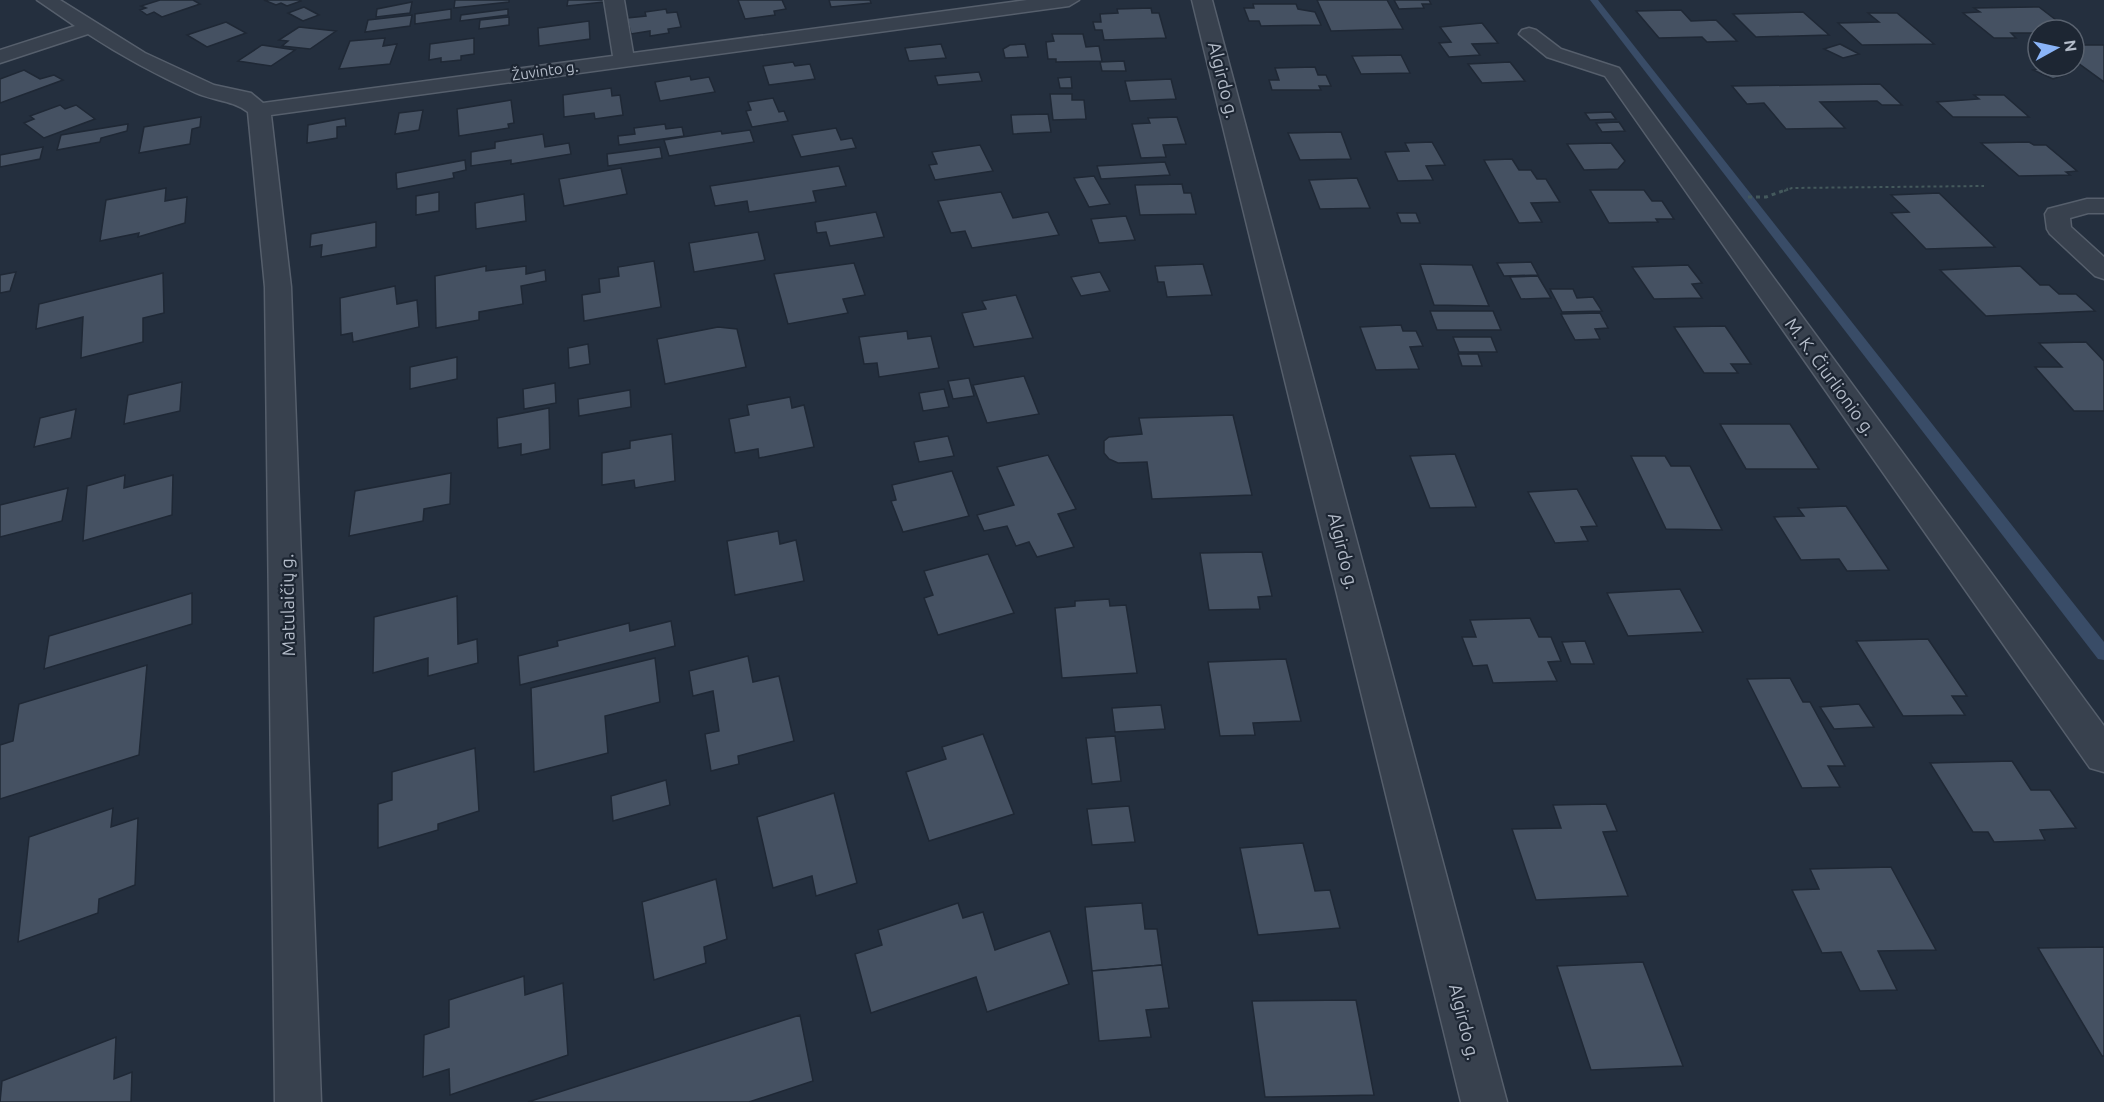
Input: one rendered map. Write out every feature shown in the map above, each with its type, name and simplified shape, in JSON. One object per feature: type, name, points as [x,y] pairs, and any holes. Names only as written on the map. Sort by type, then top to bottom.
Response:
[{"type":"street","points":[[47,0],[88,28],[177,76],[207,90],[243,98],[260,110]]},
{"type":"street","points":[[614,0],[624,60]]},
{"type":"street","name":"Žuvinto g.","points":[[260,110],[624,60],[933,9],[1069,0]]},
{"type":"street","name":"Algirdo g.","points":[[1202,0],[1484,1102]]},
{"type":"street","points":[[0,57],[88,28]]},
{"type":"street","name":"M. K. Čiurlionio g.","points":[[1529,34],[1554,52],[1612,72],[2104,756]]},
{"type":"street","name":"Matulaičių g.","points":[[260,110],[278,287],[298,1102]]},
{"type":"street","points":[[2104,206],[2087,206],[2057,214],[2059,229],[2104,271]]},
{"type":"path","points":[[1766,197],[1792,188],[1983,186]]},
{"type":"building","points":[[160,0],[193,0],[200,4],[162,17],[154,12],[147,15],[140,10],[146,8],[141,6]]},
{"type":"building","points":[[264,0],[301,1],[287,6],[281,3],[276,5]]},
{"type":"building","points":[[455,0],[509,0],[509,2],[454,8]]},
{"type":"building","points":[[568,0],[604,0],[604,2],[567,6]]},
{"type":"building","points":[[738,0],[782,0],[786,9],[774,11],[775,15],[745,19]]},
{"type":"building","points":[[829,0],[870,0],[871,3],[831,7]]},
{"type":"building","points":[[1317,0],[1387,0],[1403,29],[1331,31]]},
{"type":"building","points":[[1394,0],[1429,0],[1431,4],[1422,4],[1424,8],[1399,9]]},
{"type":"building","points":[[412,2],[410,13],[376,17],[377,9]]},
{"type":"building","points":[[1253,4],[1296,4],[1298,9],[1315,12],[1321,25],[1261,26],[1259,21],[1249,21],[1244,8],[1254,8]]},
{"type":"building","points":[[304,7],[319,15],[303,21],[288,13]]},
{"type":"building","points":[[2039,7],[2053,18],[2026,18],[2026,33],[2011,33],[2016,38],[1994,38],[1963,13],[1980,12],[1974,8]]},
{"type":"building","points":[[1151,8],[1152,13],[1159,13],[1166,38],[1104,40],[1102,30],[1095,30],[1093,22],[1101,22],[1100,14],[1118,13],[1117,9]]},
{"type":"building","points":[[451,9],[451,19],[415,24],[415,14]]},
{"type":"building","points":[[508,9],[508,15],[460,21],[461,15]]},
{"type":"building","points":[[666,9],[667,13],[677,12],[681,27],[668,29],[669,33],[650,36],[650,31],[631,34],[627,18],[646,16],[645,12]]},
{"type":"building","points":[[1681,10],[1691,21],[1716,20],[1737,41],[1707,42],[1702,37],[1659,38],[1636,11]]},
{"type":"building","points":[[1803,12],[1829,35],[1756,37],[1733,14]]},
{"type":"building","points":[[1868,13],[1897,13],[1934,44],[1862,45],[1838,23],[1879,22]]},
{"type":"building","points":[[412,15],[410,26],[365,32],[368,20]]},
{"type":"building","points":[[509,17],[509,25],[479,29],[480,20]]},
{"type":"building","points":[[589,21],[590,39],[539,46],[538,28]]},
{"type":"building","points":[[226,22],[246,33],[207,47],[187,35]]},
{"type":"building","points":[[1482,23],[1498,43],[1472,44],[1480,55],[1449,57],[1439,43],[1451,42],[1440,27]]},
{"type":"building","points":[[299,27],[336,31],[310,49],[282,46],[288,41],[279,40]]},
{"type":"building","points":[[1052,34],[1083,34],[1086,47],[1099,46],[1102,61],[1056,62],[1056,59],[1048,59],[1046,42],[1054,41]]},
{"type":"building","points":[[385,38],[383,46],[397,44],[390,64],[339,69],[350,41]]},
{"type":"building","points":[[474,38],[474,54],[461,56],[461,60],[441,62],[441,58],[429,60],[430,44]]},
{"type":"building","points":[[941,44],[946,58],[909,61],[905,48]]},
{"type":"building","points":[[1025,44],[1028,57],[1005,58],[1003,49],[1010,45]]},
{"type":"building","points":[[1840,44],[1859,54],[1843,58],[1824,49]]},
{"type":"building","points":[[262,45],[295,50],[271,66],[238,61]]},
{"type":"building","points":[[2086,45],[2104,45],[2104,82],[2086,69]]},
{"type":"building","points":[[1401,55],[1410,73],[1361,74],[1352,56]]},
{"type":"building","points":[[1124,61],[1126,71],[1102,71],[1100,62]]},
{"type":"building","points":[[793,62],[795,66],[810,64],[815,79],[769,85],[763,66]]},
{"type":"building","points":[[1510,62],[1525,81],[1482,83],[1468,64]]},
{"type":"building","points":[[1315,67],[1318,75],[1326,75],[1331,86],[1319,86],[1321,90],[1272,90],[1269,80],[1279,80],[1275,68]]},
{"type":"building","points":[[24,70],[40,79],[54,75],[63,80],[0,103],[0,79]]},
{"type":"building","points":[[979,72],[982,81],[938,85],[935,76]]},
{"type":"building","points":[[690,76],[691,80],[709,77],[715,92],[660,101],[655,82]]},
{"type":"building","points":[[1071,77],[1072,88],[1060,88],[1058,78]]},
{"type":"building","points":[[1171,79],[1176,99],[1130,101],[1125,81]]},
{"type":"building","points":[[1880,84],[1902,105],[1882,105],[1877,101],[1820,102],[1845,128],[1786,129],[1764,103],[1747,104],[1732,86]]},
{"type":"building","points":[[611,88],[612,96],[620,95],[623,115],[595,119],[594,113],[564,117],[563,95]]},
{"type":"building","points":[[1050,94],[1072,94],[1072,100],[1084,100],[1086,119],[1053,120]]},
{"type":"building","points":[[1974,95],[2004,95],[2029,117],[1953,117],[1937,102],[1979,99]]},
{"type":"building","points":[[773,98],[779,112],[784,111],[788,121],[752,127],[746,111],[751,110],[748,102]]},
{"type":"building","points":[[511,100],[514,123],[508,124],[509,128],[459,136],[457,109]]},
{"type":"building","points":[[60,105],[65,109],[76,105],[95,119],[44,138],[24,123],[34,119],[30,116]]},
{"type":"building","points":[[423,110],[419,130],[395,134],[399,113]]},
{"type":"building","points":[[1611,112],[1616,119],[1590,120],[1585,113]]},
{"type":"building","points":[[1048,114],[1051,132],[1013,134],[1011,115]]},
{"type":"building","points":[[201,117],[200,127],[192,129],[190,144],[139,153],[144,127]]},
{"type":"building","points":[[1177,117],[1186,144],[1163,145],[1166,157],[1141,158],[1132,124],[1150,123],[1148,118]]},
{"type":"building","points":[[345,118],[346,126],[337,127],[337,138],[307,143],[308,125]]},
{"type":"building","points":[[1619,122],[1625,131],[1602,132],[1596,123]]},
{"type":"building","points":[[128,124],[127,131],[101,138],[100,142],[57,150],[61,135]]},
{"type":"building","points":[[665,124],[666,129],[682,127],[684,136],[619,145],[618,136],[635,134],[634,128]]},
{"type":"building","points":[[836,128],[841,140],[852,138],[856,148],[801,157],[792,135]]},
{"type":"building","points":[[750,130],[754,142],[669,156],[664,140],[721,131],[722,134]]},
{"type":"building","points":[[1341,132],[1351,159],[1300,160],[1288,133]]},
{"type":"building","points":[[543,134],[545,147],[569,143],[571,154],[511,164],[511,160],[471,166],[471,152],[495,148],[495,142]]},
{"type":"building","points":[[1432,142],[1445,165],[1426,166],[1433,180],[1398,181],[1385,152],[1409,151],[1405,143]]},
{"type":"building","points":[[2029,142],[2034,145],[2046,145],[2077,171],[2066,172],[2070,175],[2019,176],[1981,143]]},
{"type":"building","points":[[1611,143],[1625,161],[1618,169],[1584,170],[1567,144]]},
{"type":"building","points":[[980,145],[993,171],[935,180],[929,165],[937,164],[932,152]]},
{"type":"building","points":[[43,147],[40,159],[0,167],[0,155]]},
{"type":"building","points":[[660,147],[662,158],[608,166],[607,154]]},
{"type":"building","points":[[1512,159],[1519,170],[1531,170],[1537,179],[1546,179],[1560,202],[1531,203],[1542,222],[1519,223],[1484,160]]},
{"type":"building","points":[[465,160],[466,170],[453,173],[454,178],[397,189],[396,173]]},
{"type":"building","points":[[1165,162],[1170,175],[1101,179],[1097,166]]},
{"type":"building","points":[[839,166],[846,186],[813,191],[816,202],[749,212],[747,201],[715,206],[710,186]]},
{"type":"building","points":[[621,168],[627,194],[564,206],[559,179]]},
{"type":"building","points":[[1094,176],[1110,204],[1089,207],[1074,178]]},
{"type":"building","points":[[1357,178],[1370,208],[1320,209],[1309,180]]},
{"type":"building","points":[[1182,184],[1184,193],[1191,193],[1196,214],[1140,215],[1135,185]]},
{"type":"building","points":[[166,188],[165,201],[187,197],[185,223],[138,237],[139,233],[100,241],[106,200]]},
{"type":"building","points":[[1590,190],[1644,190],[1652,201],[1662,201],[1674,219],[1656,219],[1658,222],[1609,223]]},
{"type":"building","points":[[439,192],[439,211],[416,215],[416,196]]},
{"type":"building","points":[[1001,192],[1013,218],[1048,212],[1059,235],[972,248],[965,231],[951,233],[938,201]]},
{"type":"building","points":[[1939,193],[1995,247],[1926,249],[1891,213],[1909,212],[1891,195]]},
{"type":"building","points":[[524,194],[526,221],[476,229],[475,203]]},
{"type":"building","points":[[876,212],[884,237],[830,246],[826,232],[817,233],[815,222]]},
{"type":"building","points":[[1397,213],[1416,213],[1420,223],[1401,223]]},
{"type":"building","points":[[1126,216],[1135,240],[1099,243],[1091,219]]},
{"type":"building","points":[[376,222],[376,247],[321,257],[322,245],[310,247],[311,234]]},
{"type":"building","points":[[758,232],[765,260],[694,272],[689,243]]},
{"type":"building","points":[[654,261],[661,307],[584,321],[582,295],[600,292],[599,279],[619,276],[618,267]]},
{"type":"building","points":[[1531,262],[1538,275],[1504,276],[1497,263]]},
{"type":"building","points":[[854,263],[865,295],[843,299],[848,313],[788,324],[774,274]]},
{"type":"building","points":[[1203,264],[1212,295],[1167,297],[1164,282],[1158,282],[1155,266]]},
{"type":"building","points":[[1420,264],[1472,265],[1489,306],[1434,305]]},
{"type":"building","points":[[1688,265],[1702,283],[1692,284],[1702,298],[1654,299],[1632,267]]},
{"type":"building","points":[[486,266],[486,271],[526,266],[526,274],[545,270],[546,281],[521,286],[523,304],[479,312],[479,320],[436,328],[435,276]]},
{"type":"building","points":[[2020,266],[2040,285],[2049,285],[2059,294],[2076,294],[2095,311],[1986,316],[1940,270]]},
{"type":"building","points":[[16,272],[10,291],[0,293],[0,275]]},
{"type":"building","points":[[1100,272],[1110,291],[1081,296],[1071,277]]},
{"type":"building","points":[[163,273],[164,313],[143,318],[143,342],[81,358],[83,317],[36,329],[39,304]]},
{"type":"building","points":[[1538,276],[1551,298],[1521,299],[1510,277]]},
{"type":"building","points":[[395,286],[397,304],[417,300],[419,327],[353,342],[352,333],[341,335],[340,298]]},
{"type":"building","points":[[1550,289],[1573,289],[1577,298],[1593,297],[1602,311],[1562,312]]},
{"type":"building","points":[[1016,295],[1033,338],[974,347],[962,313],[986,309],[982,301]]},
{"type":"building","points":[[1430,311],[1493,311],[1501,330],[1437,330]]},
{"type":"building","points":[[1600,313],[1608,328],[1595,329],[1600,339],[1575,340],[1561,314]]},
{"type":"building","points":[[1401,325],[1403,331],[1416,331],[1423,346],[1410,347],[1419,369],[1376,370],[1360,327]]},
{"type":"building","points":[[1725,326],[1751,364],[1731,364],[1738,373],[1704,373],[1674,327]]},
{"type":"building","points":[[718,327],[737,329],[746,367],[665,384],[657,339]]},
{"type":"building","points":[[907,331],[908,339],[931,336],[939,368],[879,377],[877,363],[864,364],[859,337]]},
{"type":"building","points":[[1453,337],[1491,337],[1497,352],[1459,352]]},
{"type":"building","points":[[2086,342],[2104,361],[2104,411],[2074,411],[2035,367],[2062,367],[2039,343]]},
{"type":"building","points":[[588,344],[590,364],[569,368],[568,348]]},
{"type":"building","points":[[1458,354],[1478,354],[1482,366],[1462,366]]},
{"type":"building","points":[[457,357],[457,379],[410,389],[410,367]]},
{"type":"building","points":[[1024,376],[1039,414],[987,423],[973,385]]},
{"type":"building","points":[[969,378],[974,396],[953,399],[948,381]]},
{"type":"building","points":[[182,382],[180,411],[124,424],[128,395]]},
{"type":"building","points":[[555,383],[556,403],[524,409],[523,389]]},
{"type":"building","points":[[944,389],[949,407],[923,411],[919,393]]},
{"type":"building","points":[[630,390],[631,407],[579,416],[578,399]]},
{"type":"building","points":[[790,397],[792,408],[804,405],[814,447],[759,458],[758,449],[735,453],[729,419],[749,415],[747,405]]},
{"type":"building","points":[[549,408],[550,449],[521,455],[521,444],[498,448],[497,418]]},
{"type":"building","points":[[76,409],[71,438],[34,447],[40,418]]},
{"type":"building","points":[[1233,415],[1252,495],[1152,499],[1147,462],[1118,463],[1109,459],[1104,453],[1104,441],[1109,437],[1142,434],[1139,418]]},
{"type":"building","points":[[1720,424],[1790,424],[1819,469],[1746,469]]},
{"type":"building","points":[[672,434],[675,481],[635,488],[634,480],[602,485],[602,453],[630,448],[630,441]]},
{"type":"building","points":[[948,436],[954,456],[919,462],[914,442]]},
{"type":"building","points":[[1455,454],[1476,507],[1430,508],[1410,456]]},
{"type":"building","points":[[1048,455],[1076,509],[1058,514],[1074,547],[1037,557],[1029,542],[1016,546],[1007,526],[984,531],[977,515],[1014,505],[997,467]]},
{"type":"building","points":[[1631,456],[1665,456],[1671,466],[1690,466],[1722,530],[1666,529]]},
{"type":"building","points":[[952,471],[969,516],[903,532],[891,501],[896,500],[892,485]]},
{"type":"building","points":[[451,473],[450,504],[424,509],[423,521],[349,536],[355,491]]},
{"type":"building","points":[[125,475],[124,488],[173,475],[172,515],[83,541],[87,486]]},
{"type":"building","points":[[68,488],[62,521],[0,537],[0,505]]},
{"type":"building","points":[[1577,489],[1597,526],[1581,527],[1588,541],[1555,543],[1528,492]]},
{"type":"building","points":[[1846,506],[1889,570],[1847,571],[1839,559],[1801,560],[1774,517],[1804,516],[1798,508]]},
{"type":"building","points":[[778,531],[780,544],[796,540],[804,581],[735,595],[727,541]]},
{"type":"building","points":[[1262,552],[1272,596],[1258,597],[1260,609],[1209,610],[1200,553]]},
{"type":"building","points":[[988,554],[1014,613],[938,635],[924,598],[933,595],[924,571]]},
{"type":"building","points":[[1680,589],[1703,632],[1628,636],[1607,593]]},
{"type":"building","points":[[192,593],[192,624],[44,669],[49,636]]},
{"type":"building","points":[[457,596],[458,644],[477,639],[478,663],[428,676],[428,658],[373,673],[374,617]]},
{"type":"building","points":[[1109,599],[1110,606],[1126,605],[1137,673],[1062,678],[1055,608],[1075,606],[1075,601]]},
{"type":"building","points":[[1530,618],[1539,637],[1551,637],[1561,661],[1548,662],[1557,681],[1493,683],[1487,665],[1473,666],[1462,637],[1476,637],[1470,620]]},
{"type":"building","points":[[671,621],[675,646],[520,685],[518,656],[558,646],[557,641],[629,623],[630,631]]},
{"type":"building","points":[[1928,639],[1967,696],[1952,696],[1965,715],[1903,716],[1856,641]]},
{"type":"building","points":[[1585,641],[1594,664],[1571,664],[1562,642]]},
{"type":"building","points":[[748,656],[753,682],[779,676],[794,741],[738,756],[739,764],[711,771],[705,734],[719,731],[713,691],[693,696],[689,671]]},
{"type":"building","points":[[655,658],[660,702],[605,716],[608,753],[534,772],[531,688]]},
{"type":"building","points":[[1286,659],[1301,721],[1253,723],[1255,735],[1220,736],[1208,662]]},
{"type":"building","points":[[147,665],[139,755],[0,799],[0,745],[13,741],[19,704]]},
{"type":"building","points":[[1790,678],[1803,702],[1810,702],[1845,766],[1828,766],[1840,787],[1802,788],[1747,679]]},
{"type":"building","points":[[1859,704],[1874,727],[1834,729],[1820,707]]},
{"type":"building","points":[[1161,705],[1165,729],[1115,732],[1112,708]]},
{"type":"building","points":[[983,734],[1014,814],[929,841],[906,772],[946,759],[942,747]]},
{"type":"building","points":[[1115,736],[1121,781],[1092,784],[1086,738]]},
{"type":"building","points":[[475,748],[479,811],[438,824],[438,830],[378,848],[378,804],[392,800],[392,772]]},
{"type":"building","points":[[2012,761],[2031,790],[2050,790],[2076,828],[2040,830],[2045,840],[1994,842],[1988,832],[1973,832],[1930,763]]},
{"type":"building","points":[[666,780],[670,805],[613,821],[611,796]]},
{"type":"building","points":[[834,793],[857,883],[816,896],[812,876],[773,888],[757,817]]},
{"type":"building","points":[[1606,804],[1617,831],[1603,832],[1628,896],[1536,900],[1512,829],[1561,828],[1553,805]]},
{"type":"building","points":[[1129,806],[1135,842],[1092,845],[1087,809]]},
{"type":"building","points":[[113,808],[111,827],[138,818],[135,885],[99,899],[98,913],[18,942],[29,837]]},
{"type":"building","points":[[1303,843],[1315,891],[1330,890],[1340,928],[1258,935],[1240,848]]},
{"type":"building","points":[[1891,867],[1936,950],[1878,951],[1897,990],[1860,991],[1841,952],[1822,953],[1792,890],[1819,889],[1810,869]]},
{"type":"building","points":[[716,879],[727,939],[704,947],[706,963],[654,980],[642,902]]},
{"type":"building","points":[[958,903],[963,918],[983,912],[995,950],[1050,931],[1069,984],[987,1012],[976,977],[871,1013],[855,954],[882,945],[878,930]]},
{"type":"building","points":[[1142,903],[1145,929],[1157,929],[1162,965],[1092,971],[1085,907]]},
{"type":"building","points":[[2104,947],[2104,1056],[2102,1056],[2038,948]]},
{"type":"building","points":[[1643,962],[1683,1066],[1591,1070],[1557,966]]},
{"type":"building","points":[[1162,965],[1169,1008],[1146,1010],[1151,1037],[1099,1041],[1092,971]]},
{"type":"building","points":[[524,976],[525,995],[563,983],[568,1055],[450,1095],[449,1069],[423,1077],[424,1035],[449,1027],[449,1000]]},
{"type":"building","points":[[1356,1000],[1374,1095],[1265,1097],[1252,1001]]},
{"type":"building","points":[[800,1015],[813,1081],[749,1102],[528,1102]]},
{"type":"building","points":[[116,1037],[114,1079],[132,1072],[131,1102],[0,1102],[2,1081]]},
{"type":"waterway","points":[[1594,0],[2104,654]]}]
